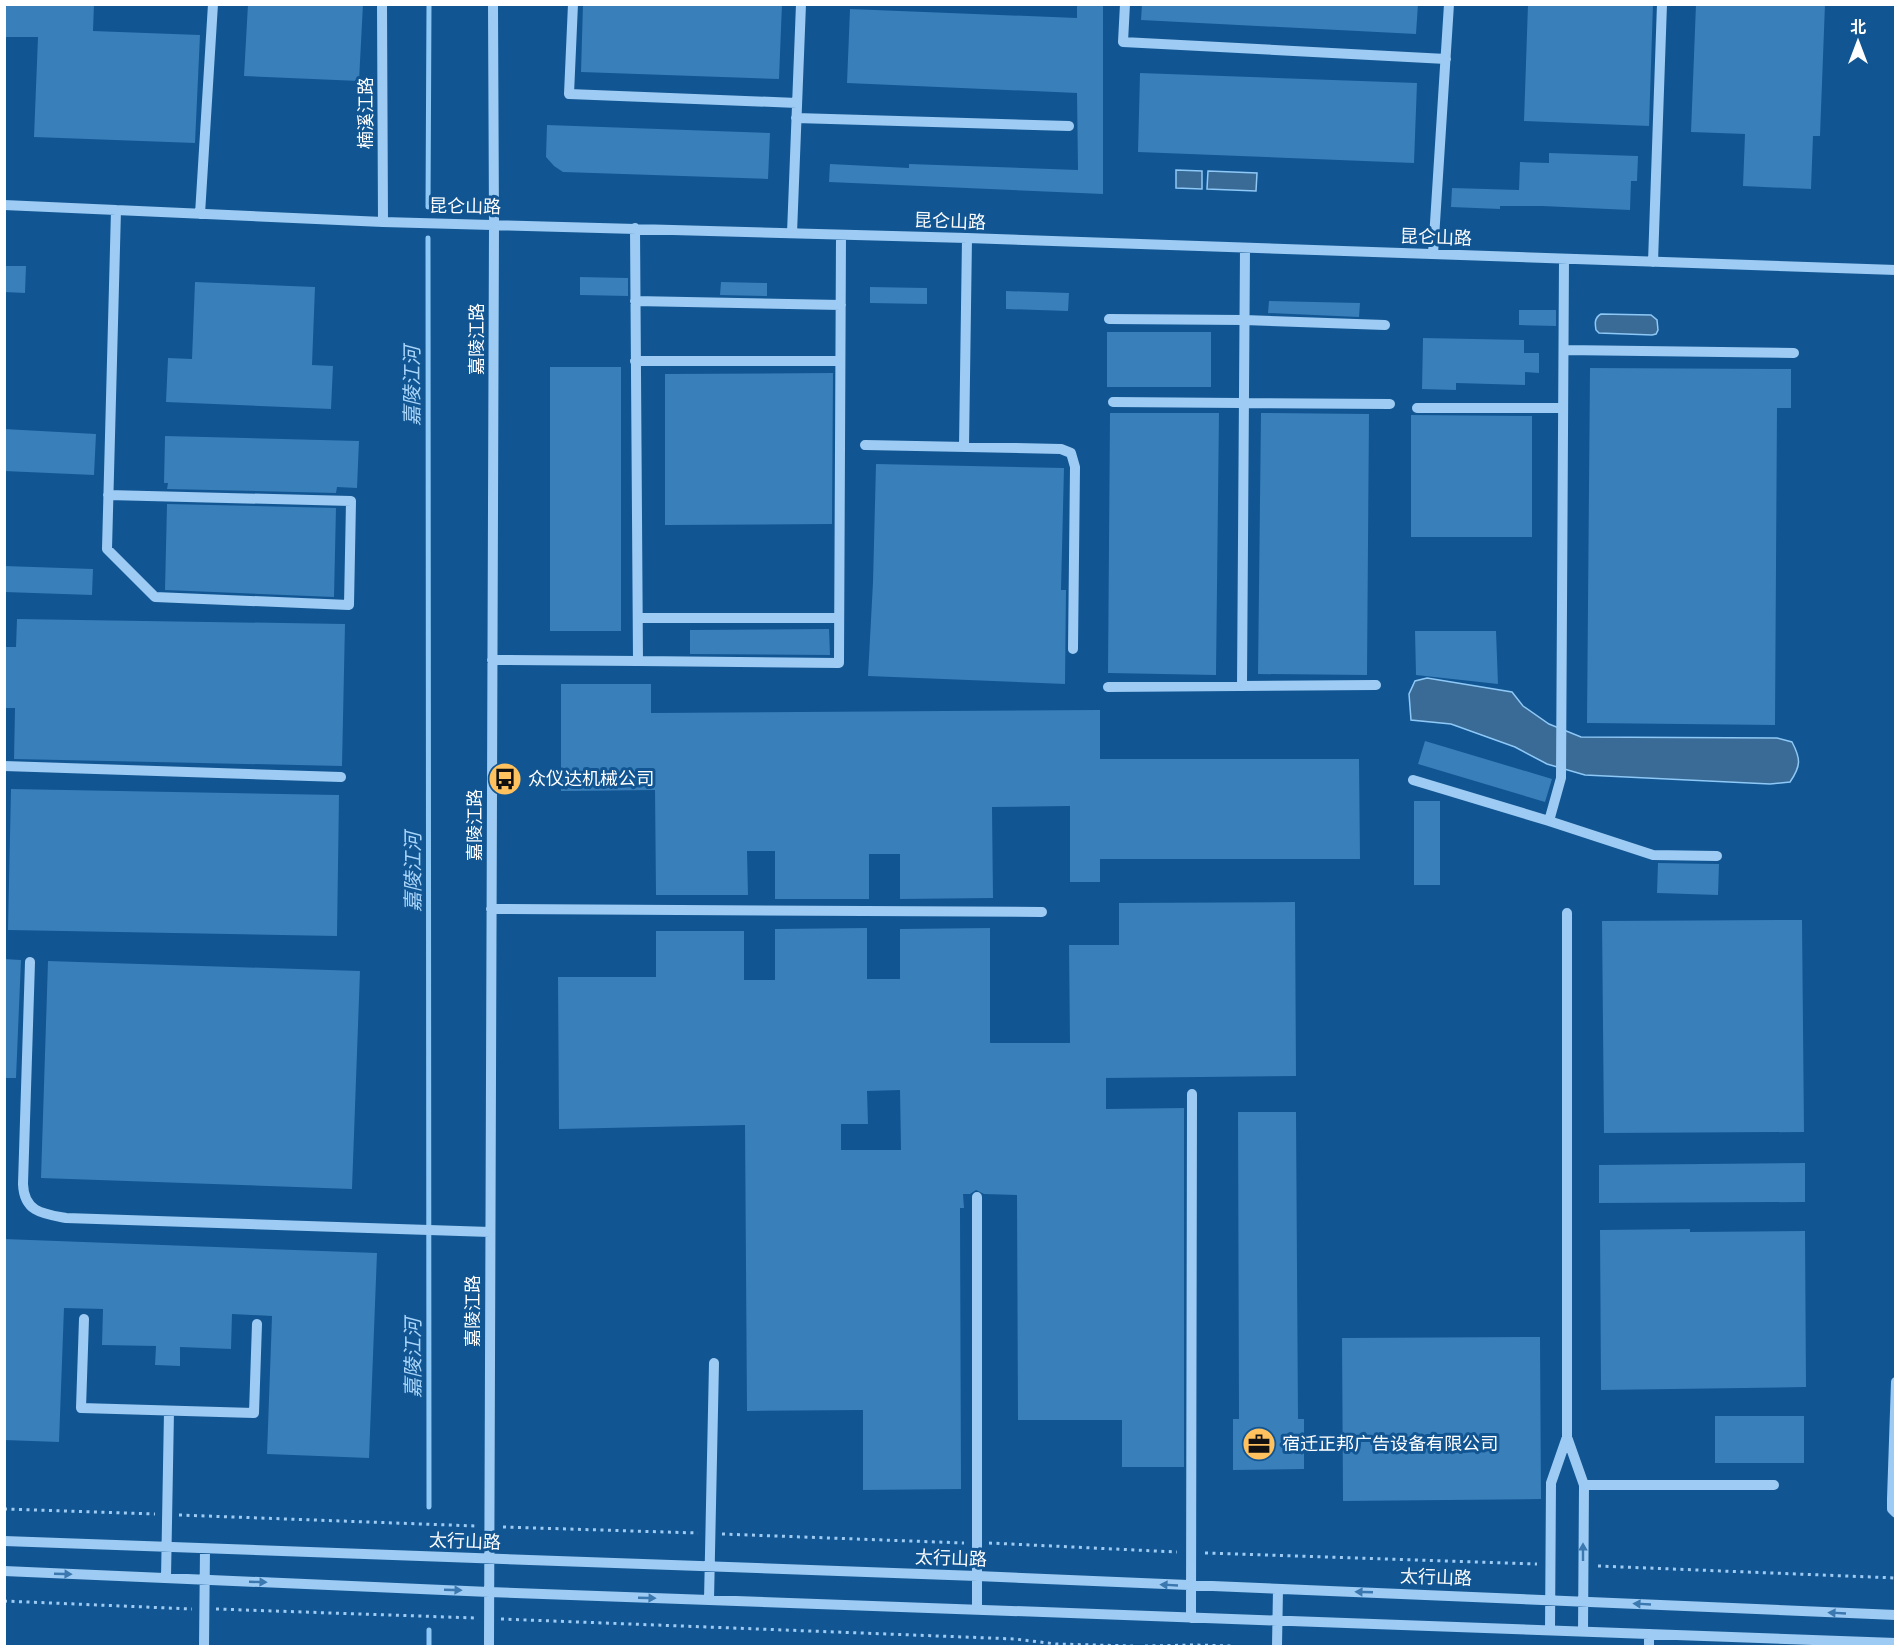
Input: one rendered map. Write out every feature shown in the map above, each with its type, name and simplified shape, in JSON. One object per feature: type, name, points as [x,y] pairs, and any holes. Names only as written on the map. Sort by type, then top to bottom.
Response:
[{"type":"street","points":[[201,214],[213,4]]},
{"type":"street","name":"楠溪江路","points":[[382,4],[383,222]]},
{"type":"street","name":"嘉陵江路","points":[[489,1647],[493,4]]},
{"type":"street","points":[[573,4],[569,94],[797,103]]},
{"type":"street","points":[[792,233],[801,4]]},
{"type":"street","points":[[1125,4],[1124,42],[1446,59]]},
{"type":"street","points":[[1433,254],[1449,4]]},
{"type":"street","points":[[1653,262],[1662,4]]},
{"type":"street","points":[[796,118],[1069,126]]},
{"type":"street","name":"昆仑山路","points":[[4,205],[383,222],[967,238],[1896,270]]},
{"type":"street","points":[[108,495],[351,501],[349,605],[155,597],[107,549],[108,495],[116,210]]},
{"type":"street","points":[[635,228],[639,661]]},
{"type":"street","points":[[492,660],[839,663],[841,235]]},
{"type":"street","points":[[964,447],[967,238]]},
{"type":"street","points":[[1242,686],[1245,248]]},
{"type":"street","points":[[1549,821],[1561,778],[1564,259]]},
{"type":"street","points":[[635,301],[841,305]]},
{"type":"street","points":[[1110,319],[1244,320],[1384,325]]},
{"type":"street","points":[[1564,350],[1794,353]]},
{"type":"street","points":[[635,361],[840,361]]},
{"type":"street","points":[[1113,402],[1390,404]]},
{"type":"street","points":[[1417,408],[1563,408]]},
{"type":"street","points":[[865,445],[1060,449],[1071,453],[1075,467],[1073,649]]},
{"type":"street","points":[[638,618],[839,618]]},
{"type":"street","points":[[1108,687],[1376,685]]},
{"type":"street","points":[[4,766],[341,777]]},
{"type":"street","points":[[1413,780],[1653,855],[1717,856]]},
{"type":"street","points":[[491,909],[1042,912]]},
{"type":"street","points":[[1550,1630],[1551,1483],[1567,1437],[1567,913]]},
{"type":"street","points":[[30,962],[23,1184],[24,1195],[31,1207],[45,1215],[66,1218],[490,1232]]},
{"type":"street","points":[[1191,1618],[1192,1094]]},
{"type":"street","points":[[977,1197],[977,1610]]},
{"type":"street","points":[[84,1319],[81,1408],[254,1413],[256,1324]]},
{"type":"street","points":[[709,1600],[714,1363]]},
{"type":"street","points":[[1896,1382],[1892,1499],[1892,1509],[1896,1513]]},
{"type":"street","points":[[166,1578],[169,1410]]},
{"type":"street","points":[[1567,1437],[1584,1485],[1583,1632]]},
{"type":"street","points":[[1584,1485],[1774,1485]]},
{"type":"street","name":"太行山路","points":[[4,1541],[977,1576],[1896,1615]]},
{"type":"street","points":[[204,1549],[204,1647]]},
{"type":"street","points":[[4,1571],[489,1592],[1896,1643]]},
{"type":"street","points":[[1277,1647],[1278,1589]]},
{"type":"street","points":[[1649,1634],[1649,1647]]},
{"type":"path","points":[[4,1509],[1551,1564]]},
{"type":"path","points":[[1583,1566],[1896,1578]]},
{"type":"path","points":[[4,1601],[489,1618],[1003,1639],[1133,1647]]},
{"type":"path","points":[[1145,1647],[1234,1647]]},
{"type":"water","points":[[1176,170],[1202,171],[1202,189],[1176,188]]},
{"type":"water","points":[[1208,171],[1257,173],[1256,191],[1207,189]]},
{"type":"water","points":[[1601,314],[1651,315],[1657,320],[1658,330],[1652,335],[1599,333],[1596,330],[1596,321]]},
{"type":"water","points":[[1427,678],[1512,692],[1523,706],[1549,724],[1581,737],[1777,738],[1792,742],[1797,753],[1798,767],[1790,782],[1770,784],[1585,775],[1547,764],[1515,747],[1451,724],[1411,720],[1409,694],[1415,681]]},
{"type":"building","points":[[4,4],[94,4],[93,31],[200,35],[195,143],[34,137],[38,37],[4,37]]},
{"type":"building","points":[[248,4],[363,4],[359,81],[244,76]]},
{"type":"building","points":[[583,4],[782,4],[779,79],[581,72]]},
{"type":"building","points":[[1077,4],[1103,4],[1103,194],[829,182],[830,164],[909,168],[909,164],[1078,170],[1077,93],[847,83],[850,9],[1077,18]]},
{"type":"building","points":[[1142,4],[1418,4],[1416,34],[1141,20]]},
{"type":"building","points":[[1528,4],[1653,4],[1649,126],[1524,121]]},
{"type":"building","points":[[1696,4],[1825,4],[1820,136],[1813,136],[1811,189],[1743,186],[1745,134],[1691,132]]},
{"type":"building","points":[[1140,73],[1417,83],[1414,163],[1138,152]]},
{"type":"building","points":[[547,125],[770,133],[768,179],[563,172],[546,157]]},
{"type":"building","points":[[1549,153],[1638,156],[1637,181],[1631,181],[1630,210],[1542,206],[1500,206],[1500,209],[1451,207],[1452,188],[1519,190],[1520,162],[1549,163]]},
{"type":"building","points":[[4,266],[26,266],[25,293],[4,292]]},
{"type":"building","points":[[580,277],[628,278],[628,296],[580,295]]},
{"type":"building","points":[[195,282],[315,287],[312,365],[333,366],[331,409],[166,402],[168,358],[192,359]]},
{"type":"building","points":[[721,282],[767,283],[767,296],[720,295]]},
{"type":"building","points":[[870,287],[927,288],[927,304],[870,303]]},
{"type":"building","points":[[1006,291],[1069,293],[1068,311],[1006,309]]},
{"type":"building","points":[[1269,301],[1360,303],[1359,317],[1268,313]]},
{"type":"building","points":[[1519,310],[1556,310],[1556,326],[1519,325]]},
{"type":"building","points":[[1107,332],[1211,332],[1211,387],[1107,387]]},
{"type":"building","points":[[1423,338],[1524,340],[1524,353],[1539,353],[1539,373],[1525,372],[1525,385],[1456,383],[1456,390],[1422,389]]},
{"type":"building","points":[[550,367],[621,367],[621,631],[550,631]]},
{"type":"building","points":[[1590,368],[1791,369],[1791,408],[1777,408],[1775,725],[1587,723]]},
{"type":"building","points":[[833,373],[832,524],[665,525],[665,374]]},
{"type":"building","points":[[1110,413],[1219,413],[1216,675],[1108,673]]},
{"type":"building","points":[[1261,413],[1369,414],[1367,675],[1258,674]]},
{"type":"building","points":[[1411,415],[1532,416],[1532,537],[1411,537]]},
{"type":"building","points":[[4,429],[96,434],[94,475],[4,471]]},
{"type":"building","points":[[165,436],[359,441],[357,488],[337,487],[336,493],[167,489],[168,483],[164,483]]},
{"type":"building","points":[[876,464],[1064,468],[1061,590],[1066,590],[1065,684],[868,676]]},
{"type":"building","points":[[167,504],[336,508],[334,597],[165,590]]},
{"type":"building","points":[[4,566],[93,569],[92,595],[4,592]]},
{"type":"building","points":[[17,619],[345,624],[342,766],[14,759],[15,708],[4,708],[4,647],[16,647]]},
{"type":"building","points":[[829,629],[830,655],[690,654],[690,630]]},
{"type":"building","points":[[1415,631],[1496,631],[1498,684],[1416,675]]},
{"type":"building","points":[[561,684],[651,684],[651,713],[1100,710],[1100,759],[1359,759],[1360,859],[1100,859],[1100,882],[1070,882],[1070,806],[992,807],[993,898],[900,899],[900,854],[869,854],[869,899],[775,899],[775,851],[747,851],[748,895],[656,895],[655,790],[561,791]]},
{"type":"building","points":[[1425,741],[1552,779],[1545,802],[1418,764]]},
{"type":"building","points":[[11,789],[339,795],[337,936],[8,930]]},
{"type":"building","points":[[1414,801],[1440,801],[1440,885],[1414,885]]},
{"type":"building","points":[[1658,863],[1719,864],[1718,895],[1657,893]]},
{"type":"building","points":[[1295,902],[1296,1076],[1106,1078],[1106,1109],[1184,1108],[1184,1467],[1122,1467],[1122,1420],[1018,1420],[1017,1195],[984,1194],[976,1190],[970,1194],[963,1194],[964,1208],[960,1208],[961,1489],[863,1490],[863,1410],[747,1411],[745,1125],[559,1129],[558,977],[656,977],[656,931],[744,931],[744,980],[775,980],[775,929],[867,928],[867,979],[900,979],[900,929],[990,928],[990,1043],[1070,1043],[1069,945],[1119,945],[1119,903]],"holes":[[[900,1090],[901,1150],[841,1150],[841,1124],[868,1124],[867,1091]]]},
{"type":"building","points":[[1802,920],[1804,1132],[1604,1133],[1602,921]]},
{"type":"building","points":[[4,959],[21,960],[16,1078],[4,1078]]},
{"type":"building","points":[[48,961],[360,971],[352,1189],[41,1178]]},
{"type":"building","points":[[1238,1112],[1296,1112],[1298,1419],[1304,1419],[1304,1469],[1233,1470],[1233,1419],[1239,1419]]},
{"type":"building","points":[[1805,1163],[1805,1202],[1599,1203],[1599,1165]]},
{"type":"building","points":[[1690,1229],[1690,1232],[1805,1231],[1806,1387],[1601,1390],[1600,1230]]},
{"type":"building","points":[[4,1239],[377,1253],[369,1458],[267,1454],[272,1316],[232,1314],[231,1349],[180,1347],[180,1366],[155,1365],[156,1346],[102,1345],[103,1309],[64,1308],[59,1442],[4,1440]]},
{"type":"building","points":[[1540,1337],[1541,1499],[1343,1501],[1342,1338]]},
{"type":"building","points":[[1715,1416],[1804,1416],[1804,1463],[1715,1463]]},
{"type":"waterway","name":"嘉陵江河","points":[[428,207],[429,4]]},
{"type":"waterway","name":"嘉陵江河","points":[[428,238],[429,1507]]},
{"type":"waterway","name":"嘉陵江河","points":[[429,1630],[429,1646]]},
{"type":"place","name":"众仪达机械公司","points":[[505,779]]},
{"type":"place","name":"宿迁正邦广告设备有限公司","points":[[1259,1444]]}]
